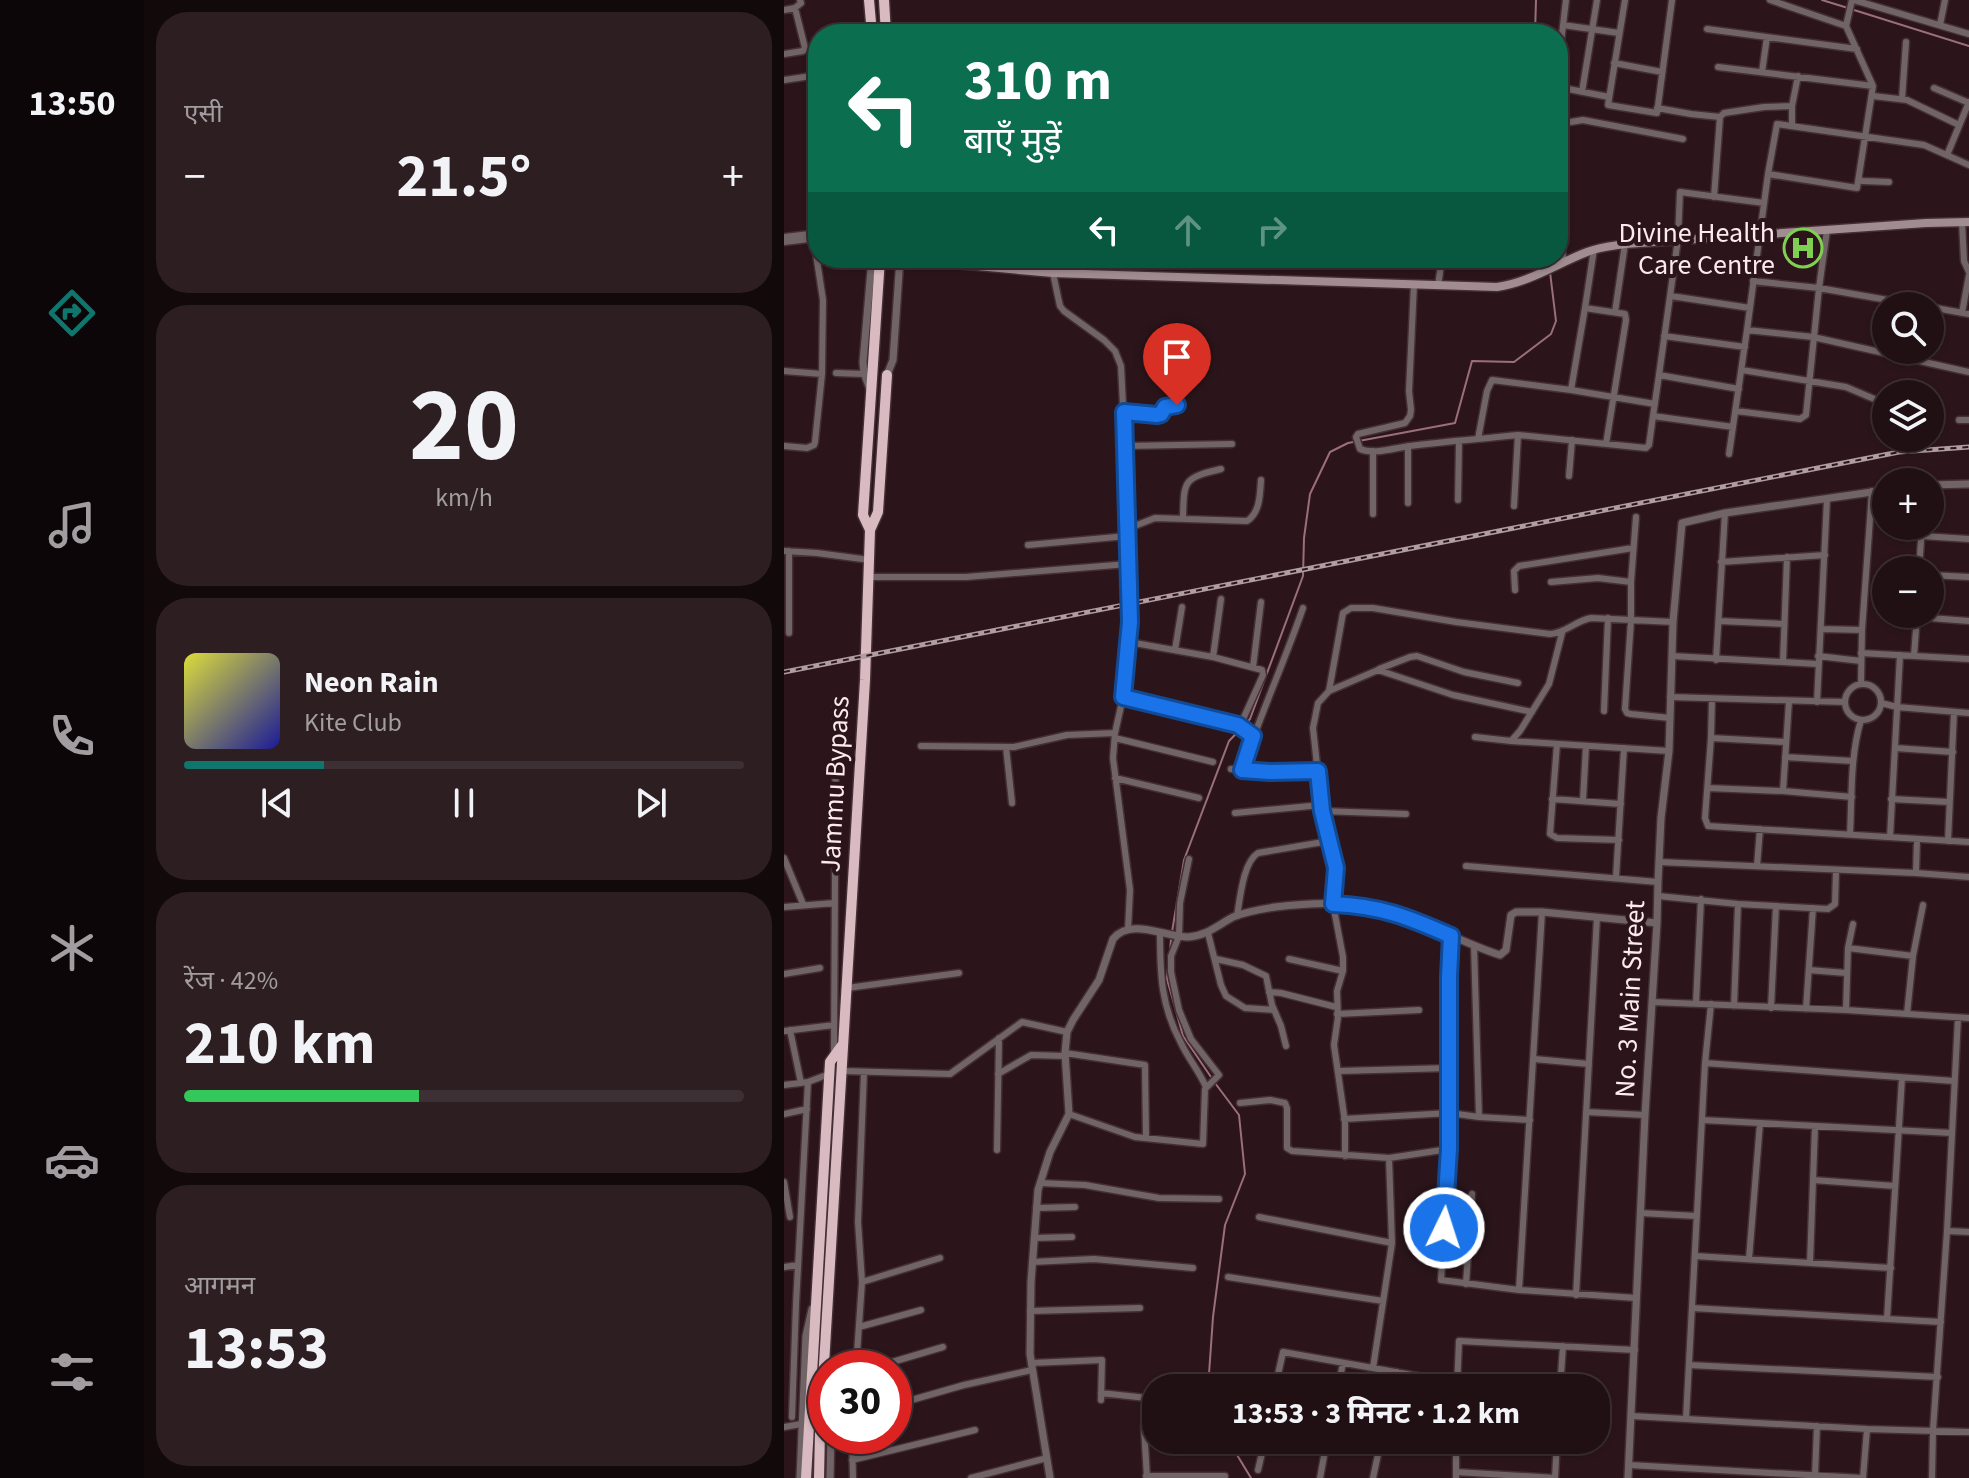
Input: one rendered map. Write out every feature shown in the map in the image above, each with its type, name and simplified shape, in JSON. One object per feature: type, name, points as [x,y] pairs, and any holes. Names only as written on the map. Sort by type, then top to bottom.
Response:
[{"type":"highway","points":[[869,0],[871,24]]},
{"type":"highway","points":[[884,0],[885,24]]},
{"type":"highway","name":"Jammu Bypass","points":[[870,530],[863,515],[879,268]]},
{"type":"highway","name":"Jammu Bypass","points":[[825,1350],[870,577],[870,530],[878,512],[887,375]]},
{"type":"highway","points":[[806,1478],[830,1062],[844,1042]]},
{"type":"highway","name":"Jammu Bypass","points":[[819,1478],[820,1454]]},
{"type":"main road","points":[[1568,260],[1594,249],[1625,244],[1966,222]]},
{"type":"main road","points":[[1002,268],[1053,273],[1497,287],[1554,268]]},
{"type":"street","points":[[784,10],[800,5],[800,0]]},
{"type":"street","points":[[1563,24],[1566,0]]},
{"type":"street","points":[[1582,92],[1597,0]]},
{"type":"street","points":[[1625,0],[1608,105],[1657,113],[1672,0]]},
{"type":"street","points":[[1770,0],[1846,26]]},
{"type":"street","points":[[1768,174],[1857,188],[1873,86],[1846,26],[1853,0],[1969,34]]},
{"type":"street","points":[[1887,11],[1889,0]]},
{"type":"street","points":[[1940,25],[1945,0]]},
{"type":"street","points":[[784,54],[805,48],[795,8]]},
{"type":"street","points":[[1568,26],[1619,33]]},
{"type":"street","points":[[1707,29],[1857,49]]},
{"type":"street","points":[[1762,72],[1767,37]]},
{"type":"street","points":[[1902,99],[1906,42]]},
{"type":"street","points":[[1614,63],[1662,72]]},
{"type":"street","points":[[1718,67],[1873,86]]},
{"type":"street","points":[[784,80],[808,76]]},
{"type":"street","points":[[1792,126],[1798,76]]},
{"type":"street","points":[[1934,88],[1969,102],[1947,155]]},
{"type":"street","points":[[1568,89],[1609,97]]},
{"type":"street","points":[[1873,96],[1907,100],[1959,125]]},
{"type":"street","points":[[1714,197],[1720,117],[1724,113],[1792,106]]},
{"type":"street","points":[[1657,108],[1720,117]]},
{"type":"street","points":[[1568,122],[1583,120],[1683,139]]},
{"type":"street","points":[[1729,454],[1777,124],[1924,145],[1969,165]]},
{"type":"street","points":[[1859,179],[1889,182]]},
{"type":"street","points":[[1414,284],[1410,416],[1405,423],[1358,434],[1361,450],[1518,435],[1648,447],[1671,296],[1680,192],[1764,203]]},
{"type":"street","points":[[1944,309],[1966,313],[1969,274],[1964,261],[1966,222]]},
{"type":"street","points":[[1736,411],[1803,418],[1827,230]]},
{"type":"street","points":[[784,239],[808,237]]},
{"type":"street","points":[[1615,312],[1625,244]]},
{"type":"street","points":[[1571,390],[1594,249]]},
{"type":"street","points":[[784,446],[807,448],[814,445],[822,374],[823,300],[820,268]]},
{"type":"street","points":[[871,268],[863,362],[871,391]]},
{"type":"street","points":[[887,375],[893,360],[899,268]]},
{"type":"street","points":[[1438,286],[1441,268]]},
{"type":"street","points":[[1053,273],[1060,306],[1104,340],[1118,357],[1121,366],[1129,642],[1113,758],[1130,890],[1128,929]]},
{"type":"street","points":[[1753,281],[1872,297]]},
{"type":"street","points":[[1671,296],[1750,308]]},
{"type":"street","points":[[1585,308],[1625,314],[1626,320],[1606,444]]},
{"type":"street","points":[[1747,330],[1813,337],[1969,372]]},
{"type":"street","points":[[1664,336],[1745,347]]},
{"type":"street","points":[[1124,412],[1157,415],[1165,407],[1179,404],[1180,354]]},
{"type":"street","points":[[1742,370],[1851,389],[1872,398]]},
{"type":"street","points":[[784,371],[822,374]]},
{"type":"street","points":[[836,373],[864,374]]},
{"type":"street","points":[[1659,375],[1739,389]]},
{"type":"street","points":[[1478,439],[1492,380],[1655,404]]},
{"type":"street","points":[[1653,416],[1733,427]]},
{"type":"street","points":[[1959,420],[1969,420]]},
{"type":"street","points":[[1514,506],[1518,435]]},
{"type":"street","points":[[1569,476],[1572,440]]},
{"type":"street","points":[[1458,500],[1459,441]]},
{"type":"street","points":[[1125,446],[1232,444]]},
{"type":"street","points":[[1408,446],[1408,503]]},
{"type":"street","points":[[1373,451],[1373,514]]},
{"type":"street","points":[[1183,518],[1183,497],[1188,481],[1197,475],[1221,469]]},
{"type":"street","points":[[1028,545],[1127,533],[1155,518],[1228,522],[1252,519],[1259,502],[1261,480]]},
{"type":"street","points":[[1944,485],[1969,484]]},
{"type":"street","points":[[1716,660],[1725,513],[1872,491],[1861,684]]},
{"type":"street","points":[[1817,702],[1827,499]]},
{"type":"street","name":"No. 3 Main Street","points":[[1628,1478],[1661,818],[1669,751],[1673,622],[1682,523],[1725,513]]},
{"type":"street","points":[[1636,517],[1625,709],[1631,714],[1670,718]]},
{"type":"street","points":[[1944,537],[1969,539]]},
{"type":"street","points":[[1515,590],[1514,571],[1519,566],[1633,548]]},
{"type":"street","points":[[789,633],[786,551],[870,560]]},
{"type":"street","points":[[1721,562],[1825,555]]},
{"type":"street","points":[[1783,662],[1787,557]]},
{"type":"street","points":[[870,577],[966,577],[1128,564]]},
{"type":"street","points":[[1944,576],[1969,577]]},
{"type":"street","points":[[1551,582],[1598,578],[1631,582]]},
{"type":"street","points":[[1213,657],[1221,599]]},
{"type":"street","points":[[1253,667],[1261,602]]},
{"type":"street","points":[[1175,650],[1182,607]]},
{"type":"street","points":[[1242,770],[1250,734],[1285,660],[1303,608]]},
{"type":"street","points":[[1329,691],[1341,619],[1346,609],[1389,609],[1456,622],[1550,634],[1562,633],[1585,619],[1673,622]]},
{"type":"street","points":[[1604,711],[1608,618]]},
{"type":"street","points":[[1944,619],[1969,621]]},
{"type":"street","points":[[1719,621],[1784,624]]},
{"type":"street","points":[[1914,656],[1916,628]]},
{"type":"street","points":[[1821,629],[1862,630]]},
{"type":"street","points":[[1511,741],[1549,684],[1562,633]]},
{"type":"street","points":[[1129,642],[1260,669],[1263,673],[1239,726]]},
{"type":"street","points":[[1890,837],[1900,655]]},
{"type":"street","points":[[1672,656],[1783,662],[1900,655],[1969,659]]},
{"type":"street","points":[[1345,1156],[1344,1119],[1334,1045],[1337,991],[1343,971],[1343,957],[1333,904],[1336,868],[1321,808],[1313,728],[1318,703],[1329,691],[1417,656],[1464,672],[1518,683]]},
{"type":"street","points":[[1378,670],[1453,695],[1532,712]]},
{"type":"street","points":[[1861,684],[1871,686],[1879,693],[1881,703],[1871,719],[1861,720],[1851,716],[1845,702],[1852,688],[1861,684]]},
{"type":"street","points":[[1123,697],[1239,726],[1250,734]]},
{"type":"street","points":[[1670,697],[1845,702]]},
{"type":"street","points":[[834,1056],[836,698]]},
{"type":"street","points":[[1712,699],[1705,818],[1708,826],[1969,842]]},
{"type":"street","points":[[1783,791],[1789,701]]},
{"type":"street","points":[[1881,703],[1969,713]]},
{"type":"street","points":[[1948,841],[1954,712]]},
{"type":"street","points":[[1850,834],[1853,761],[1861,720]]},
{"type":"street","points":[[921,746],[1006,747],[1067,735],[1115,736],[1213,762]]},
{"type":"street","points":[[1475,737],[1669,751]]},
{"type":"street","points":[[1711,738],[1785,742]]},
{"type":"street","points":[[1557,744],[1551,836],[1619,840]]},
{"type":"street","points":[[1583,800],[1586,746]]},
{"type":"street","points":[[1006,747],[1012,803]]},
{"type":"street","points":[[1616,877],[1624,748]]},
{"type":"street","points":[[1895,748],[1953,752]]},
{"type":"street","points":[[1785,757],[1853,761]]},
{"type":"street","points":[[1231,769],[1318,771]]},
{"type":"street","points":[[1115,778],[1199,798]]},
{"type":"street","points":[[1708,788],[1852,797]]},
{"type":"street","points":[[1552,799],[1621,804]]},
{"type":"street","points":[[1891,799],[1949,802]]},
{"type":"street","points":[[1235,813],[1321,808],[1406,814]]},
{"type":"street","points":[[1757,866],[1760,829]]},
{"type":"street","points":[[1916,873],[1917,839]]},
{"type":"street","points":[[1237,916],[1246,872],[1253,856],[1329,841]]},
{"type":"street","points":[[784,858],[803,904]]},
{"type":"street","points":[[1189,859],[1171,966],[1179,1010],[1191,1039],[1219,1073],[1217,1079],[1207,1086]]},
{"type":"street","points":[[1659,862],[1969,877]]},
{"type":"street","points":[[1466,866],[1658,882]]},
{"type":"street","points":[[1658,896],[1828,909],[1835,904],[1836,871]]},
{"type":"street","points":[[1696,1003],[1701,899]]},
{"type":"street","points":[[784,907],[835,903]]},
{"type":"street","points":[[1050,1478],[1032,1366],[1030,1311],[1036,1208],[1050,1152],[1069,1114],[1065,1055],[1067,1032],[1099,980],[1113,939],[1121,930],[1193,936],[1208,933],[1237,916],[1268,908],[1333,904],[1388,911],[1502,954],[1506,950],[1509,920],[1513,913],[1542,912],[1657,923]]},
{"type":"street","points":[[1734,1006],[1738,904]]},
{"type":"street","points":[[1907,1014],[1913,956],[1923,905]]},
{"type":"street","points":[[1771,1008],[1776,906]]},
{"type":"street","points":[[1806,1009],[1813,908]]},
{"type":"street","points":[[1519,1290],[1542,912]]},
{"type":"street","points":[[1576,1295],[1597,917]]},
{"type":"street","points":[[1846,1010],[1848,948],[1853,924]]},
{"type":"street","points":[[1069,1114],[1135,1137],[1203,1144],[1207,1086],[1178,1038],[1166,1008],[1160,971],[1162,933]]},
{"type":"street","points":[[1208,933],[1226,996],[1245,1008],[1274,1010]]},
{"type":"street","points":[[1451,936],[1449,1149],[1441,1280],[1519,1290],[1636,1298]]},
{"type":"street","points":[[1474,945],[1479,1117]]},
{"type":"street","points":[[1848,948],[1913,956]]},
{"type":"street","points":[[1216,959],[1243,965],[1263,974],[1286,1046]]},
{"type":"street","points":[[1289,959],[1343,971]]},
{"type":"street","points":[[784,974],[820,968]]},
{"type":"street","points":[[1809,970],[1846,973]]},
{"type":"street","points":[[847,988],[959,973]]},
{"type":"street","points":[[1269,992],[1337,1011],[1419,1010]]},
{"type":"street","points":[[1652,1002],[1969,1018]]},
{"type":"street","points":[[1686,1419],[1705,1063],[1711,1004]]},
{"type":"street","points":[[1932,1478],[1958,1018]]},
{"type":"street","points":[[842,1071],[950,1074],[1022,1022],[1067,1032]]},
{"type":"street","points":[[800,1478],[796,1311],[807,1109],[805,1082],[787,1031],[834,1025]]},
{"type":"street","points":[[997,1150],[999,1038]]},
{"type":"street","points":[[998,1074],[1031,1055],[1065,1055],[1145,1065],[1146,1138]]},
{"type":"street","points":[[1534,1059],[1589,1064]]},
{"type":"street","points":[[1705,1063],[1954,1081]]},
{"type":"street","points":[[1338,1071],[1450,1068]]},
{"type":"street","points":[[857,1350],[862,1282],[858,1222],[864,1072]]},
{"type":"street","points":[[784,1085],[829,1074]]},
{"type":"street","points":[[1887,1319],[1902,1078]]},
{"type":"street","points":[[1240,1103],[1270,1100],[1285,1103],[1289,1151],[1389,1158],[1449,1149]]},
{"type":"street","points":[[784,1114],[807,1109]]},
{"type":"street","points":[[1586,1112],[1645,1115]]},
{"type":"street","points":[[1344,1119],[1450,1113],[1530,1120]]},
{"type":"street","points":[[1702,1120],[1952,1133]]},
{"type":"street","points":[[1749,1259],[1760,1123]]},
{"type":"street","points":[[1810,1263],[1815,1126]]},
{"type":"street","points":[[1373,1368],[1392,1243],[1389,1158]]},
{"type":"street","points":[[1813,1180],[1895,1186]]},
{"type":"street","points":[[784,1182],[787,1218],[801,1215]]},
{"type":"street","points":[[1040,1183],[1085,1185],[1159,1198],[1219,1199]]},
{"type":"street","points":[[1466,1284],[1472,1194]]},
{"type":"street","points":[[1036,1208],[1075,1207]]},
{"type":"street","points":[[1640,1213],[1697,1216]]},
{"type":"street","points":[[1259,1217],[1392,1243]]},
{"type":"street","points":[[1947,1231],[1969,1232]]},
{"type":"street","points":[[1034,1238],[1072,1237]]},
{"type":"street","points":[[1695,1256],[1891,1268]]},
{"type":"street","points":[[862,1282],[940,1258]]},
{"type":"street","points":[[1032,1262],[1094,1259],[1193,1268]]},
{"type":"street","points":[[784,1267],[798,1265]]},
{"type":"street","points":[[1228,1277],[1383,1301]]},
{"type":"street","points":[[798,1419],[806,1336],[815,1297]]},
{"type":"street","points":[[1030,1311],[1140,1308]]},
{"type":"street","points":[[1692,1308],[1941,1322]]},
{"type":"street","points":[[859,1327],[921,1310]]},
{"type":"street","points":[[784,1313],[796,1311]]},
{"type":"street","points":[[1458,1374],[1459,1341],[1635,1350]]},
{"type":"street","points":[[1561,1374],[1563,1346]]},
{"type":"street","points":[[912,1356],[943,1347]]},
{"type":"street","points":[[1278,1374],[1283,1352],[1406,1374]]},
{"type":"street","points":[[912,1400],[1032,1366],[1102,1360],[1101,1397],[1142,1398]]},
{"type":"street","points":[[1341,1374],[1343,1363]]},
{"type":"street","points":[[1689,1365],[1938,1377]]},
{"type":"street","points":[[1632,1416],[1969,1432]]},
{"type":"street","points":[[784,1419],[798,1419]]},
{"type":"street","points":[[784,1427],[798,1419]]},
{"type":"street","points":[[1815,1475],[1817,1426]]},
{"type":"street","points":[[1629,1465],[1760,1475],[1862,1478],[1867,1429]]},
{"type":"street","points":[[852,1460],[975,1430]]},
{"type":"street","points":[[830,1478],[831,1454]]},
{"type":"street","points":[[852,1454],[853,1478]]},
{"type":"street","points":[[1145,1454],[1146,1477],[1225,1476]]},
{"type":"street","points":[[1258,1470],[1262,1454]]},
{"type":"street","points":[[1320,1478],[1324,1454]]},
{"type":"street","points":[[1373,1478],[1378,1454]]},
{"type":"street","points":[[1456,1454],[1456,1475],[1555,1478],[1556,1454]]},
{"type":"street","points":[[971,1478],[1047,1458]]},
{"type":"street","points":[[1694,1478],[1695,1469]]},
{"type":"waterway","points":[[1535,24],[1536,0]]},
{"type":"waterway","points":[[1822,0],[1848,8]]},
{"type":"waterway","points":[[1854,10],[1969,46]]},
{"type":"waterway","points":[[1172,932],[1184,860],[1229,741],[1250,719],[1303,576],[1310,494],[1330,452],[1348,443],[1455,423],[1472,361],[1514,362],[1551,334],[1556,321],[1550,272]]},
{"type":"waterway","points":[[1170,952],[1171,939]]},
{"type":"waterway","points":[[1168,967],[1167,979],[1183,1036],[1211,1077]]},
{"type":"waterway","points":[[1209,1374],[1225,1225],[1245,1174],[1239,1115],[1215,1083]]},
{"type":"waterway","points":[[1236,1454],[1251,1478]]},
{"type":"railway","points":[[784,672],[1899,452],[1969,447]]},
{"type":"place","name":"Divine Health Care Centre","points":[[1803,248]]},
{"type":"route","points":[[1177,405],[1165,407],[1157,415],[1124,412],[1130,622],[1123,697],[1238,725],[1253,736],[1242,770],[1318,771],[1322,811],[1336,868],[1333,904],[1396,913],[1451,936],[1449,1149],[1444,1228]]}]
